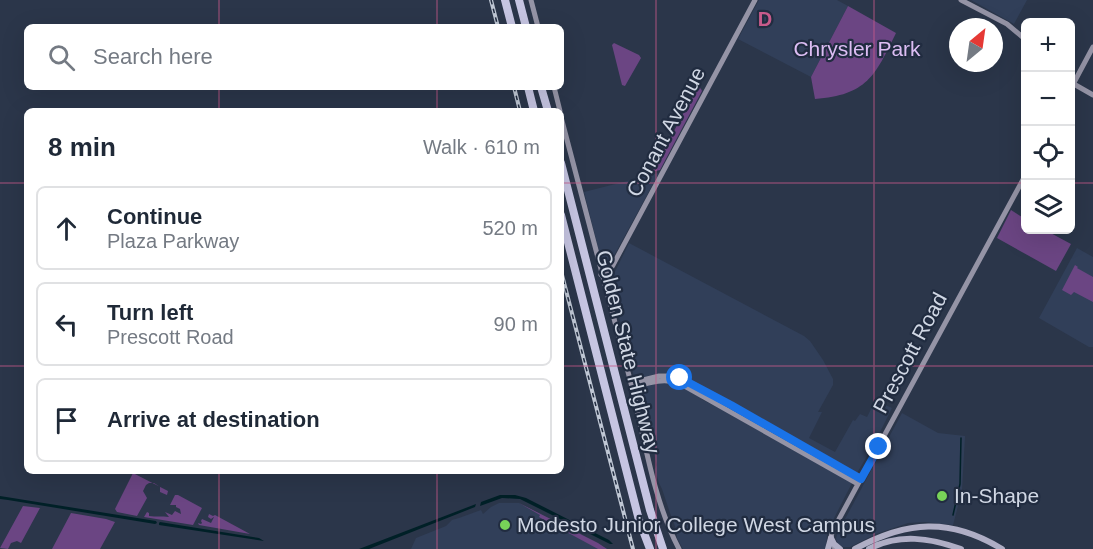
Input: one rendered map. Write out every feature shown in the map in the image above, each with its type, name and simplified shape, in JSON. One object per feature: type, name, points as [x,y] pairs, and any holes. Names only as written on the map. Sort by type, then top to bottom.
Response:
[{"type":"highway","points":[[505,0],[511,24]]},
{"type":"highway","points":[[519,0],[525,24]]},
{"type":"highway","points":[[529,90],[533,108]]},
{"type":"highway","points":[[543,90],[547,108]]},
{"type":"highway","name":"Golden State Highway","points":[[564,175],[650,510],[665,549]]},
{"type":"highway","name":"Golden State Highway","points":[[564,227],[639,520],[649,548]]},
{"type":"main road","points":[[531,0],[537,24]]},
{"type":"main road","name":"Conant Avenue","points":[[602,275],[614,265],[755,0]]},
{"type":"main road","points":[[961,0],[1008,25],[1021,36]]},
{"type":"main road","points":[[1075,79],[1093,47]]},
{"type":"main road","points":[[1075,88],[1093,95]]},
{"type":"main road","points":[[555,90],[559,108]]},
{"type":"main road","points":[[564,129],[660,500],[679,549]]},
{"type":"main road","name":"Prescott Road","points":[[831,538],[832,532],[1023,180]]},
{"type":"main road","points":[[631,385],[665,380],[681,384],[859,482]]},
{"type":"main road","points":[[849,549],[866,540],[893,531],[940,527],[968,532],[1002,549]]},
{"type":"main road","points":[[855,549],[880,536]]},
{"type":"main road","points":[[828,549],[831,538]]},
{"type":"main road","points":[[831,538],[835,549]]},
{"type":"main road","points":[[831,538],[840,549]]},
{"type":"main road","points":[[869,549],[893,540],[914,538],[940,542],[961,549]]},
{"type":"shaded area","points":[[759,0],[837,0],[848,6],[811,77],[738,39]]},
{"type":"shaded area","points":[[971,0],[1027,0],[1014,24]]},
{"type":"shaded area","points":[[659,173],[610,263],[605,266],[602,263],[584,192]]},
{"type":"shaded area","points":[[629,243],[810,341],[833,379],[833,385],[818,412],[822,412],[809,438],[835,452],[853,420],[855,421],[860,414],[867,417],[874,403],[892,408],[857,473],[678,374],[660,373],[636,379],[634,377],[610,282]]},
{"type":"shaded area","points":[[1077,248],[1093,257],[1093,347],[1089,347],[1039,318]]},
{"type":"shaded area","points":[[656,383],[673,383],[684,388],[852,483],[827,533],[826,549],[683,549],[677,538],[676,529],[659,483],[647,422],[637,390]]},
{"type":"shaded area","points":[[902,413],[938,433],[965,436],[962,491],[953,525],[908,523],[876,534],[850,547],[843,547],[838,544],[837,534]]},
{"type":"shaded area","points":[[500,495],[526,498],[613,544],[520,499],[502,498],[480,506],[481,502]]},
{"type":"shaded area","points":[[0,496],[156,521],[157,523],[0,499]]},
{"type":"shaded area","name":"Modesto Junior College West Campus","points":[[499,503],[519,503],[607,549],[411,549],[416,538],[446,526],[452,520],[481,510],[483,514]]},
{"type":"shaded area","points":[[476,504],[475,507],[369,549],[359,549]]},
{"type":"shaded area","points":[[160,522],[259,538],[264,541],[159,525]]},
{"type":"green space","name":"Chrysler Park","points":[[848,6],[896,33],[882,61],[867,81],[847,93],[815,99],[811,77]]},
{"type":"green space","points":[[614,43],[641,58],[625,86],[622,85],[612,45]]},
{"type":"green space","points":[[698,86],[702,91],[660,170],[652,172]]},
{"type":"green space","points":[[1011,210],[1021,216],[1021,234],[1052,234],[1071,244],[1056,271],[997,238]]},
{"type":"green space","points":[[1075,265],[1093,277],[1093,302],[1074,292],[1071,295],[1062,290]]},
{"type":"green space","points":[[132,474],[152,483],[146,485],[143,491],[147,498],[137,516],[117,512],[115,509]]},
{"type":"green space","points":[[159,486],[168,491],[167,495],[160,492]]},
{"type":"green space","points":[[175,495],[202,508],[193,525],[144,517],[147,512],[149,516],[169,517],[165,512],[172,515],[175,511],[181,514],[176,505],[170,505]]},
{"type":"green space","points":[[519,503],[607,549],[598,549],[539,517],[540,515]]},
{"type":"green space","points":[[23,506],[40,508],[21,543],[17,541],[11,543],[8,549],[0,548]]},
{"type":"green space","points":[[71,513],[115,522],[100,549],[52,549]]},
{"type":"green space","points":[[209,514],[250,534],[199,525],[202,519],[211,523],[214,517],[211,519],[208,517]]},
{"type":"waterway","points":[[953,515],[960,484],[961,438]]},
{"type":"railway","points":[[491,0],[497,24]]},
{"type":"railway","points":[[515,90],[519,108]]},
{"type":"railway","points":[[564,283],[633,549]]},
{"type":"place","name":"In-Shape","points":[[942,496]]},
{"type":"place","name":"Modesto Junior College West Campus","points":[[505,525]]},
{"type":"route","points":[[680,378],[861,479],[879,447]]}]
